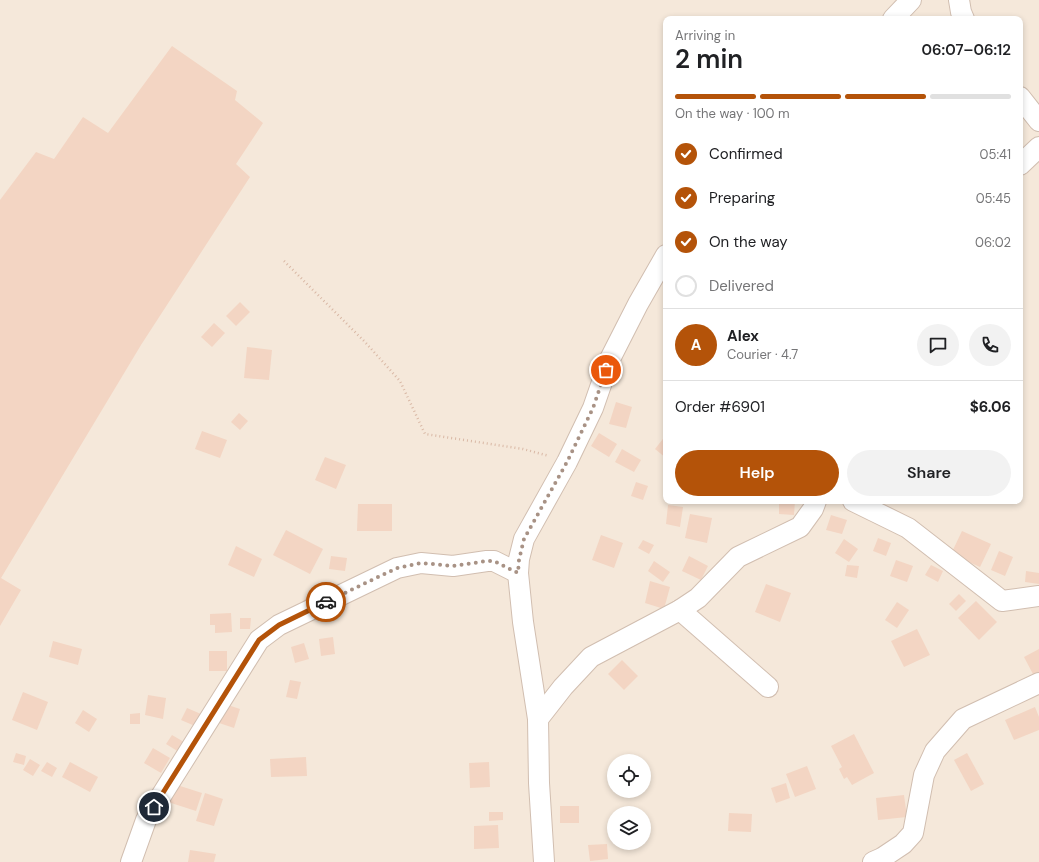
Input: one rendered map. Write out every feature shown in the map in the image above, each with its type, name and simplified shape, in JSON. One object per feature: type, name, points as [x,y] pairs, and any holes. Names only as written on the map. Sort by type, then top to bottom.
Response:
[{"type":"street","points":[[896,16],[911,0]]},
{"type":"street","points":[[958,0],[963,16]]},
{"type":"street","points":[[1023,101],[1039,121]]},
{"type":"street","points":[[1023,162],[1039,147]]},
{"type":"street","points":[[544,862],[538,783],[538,719],[523,622],[518,573],[519,560],[524,539],[567,462],[593,408],[610,359],[663,259]]},
{"type":"street","points":[[538,719],[563,687],[591,657],[680,610],[698,598],[738,557],[800,527],[815,504]]},
{"type":"street","points":[[859,504],[908,528],[1002,601],[1039,596]]},
{"type":"street","points":[[131,862],[146,820],[259,640],[264,636],[279,625],[397,568],[421,563],[453,566],[494,561],[518,573]]},
{"type":"street","points":[[680,610],[768,687]]},
{"type":"street","points":[[872,862],[882,858],[903,844],[913,833],[924,775],[936,751],[963,719],[1039,683]]},
{"type":"path","points":[[284,261],[365,342],[400,381],[425,434],[524,448],[567,462]]},
{"type":"shaded area","points":[[0,0],[1039,0],[1039,862],[0,862]]},
{"type":"building","points":[[172,46],[237,91],[235,100],[263,123],[236,164],[250,177],[141,345],[1,578],[21,590],[0,626],[0,200],[36,152],[54,159],[83,117],[108,133]]},
{"type":"building","points":[[240,302],[250,312],[236,326],[226,316]]},
{"type":"building","points":[[214,323],[225,333],[212,347],[201,337]]},
{"type":"building","points":[[247,347],[272,350],[269,380],[244,378]]},
{"type":"building","points":[[616,402],[632,407],[626,428],[609,424]]},
{"type":"building","points":[[239,413],[248,421],[240,430],[231,422]]},
{"type":"building","points":[[202,431],[227,440],[220,458],[195,449]]},
{"type":"building","points":[[599,433],[617,444],[609,457],[591,446]]},
{"type":"building","points":[[663,439],[663,456],[655,449]]},
{"type":"building","points":[[622,449],[641,460],[634,472],[615,462]]},
{"type":"building","points":[[325,457],[346,465],[336,489],[315,480]]},
{"type":"building","points":[[636,482],[648,486],[643,500],[631,496]]},
{"type":"building","points":[[358,504],[392,504],[392,531],[357,531]]},
{"type":"building","points":[[779,504],[795,504],[794,515],[779,514]]},
{"type":"building","points":[[668,505],[683,507],[680,527],[666,524]]},
{"type":"building","points":[[690,514],[712,518],[707,543],[685,538]]},
{"type":"building","points":[[831,515],[847,520],[842,534],[826,530]]},
{"type":"building","points":[[286,530],[323,549],[310,574],[273,555]]},
{"type":"building","points":[[962,531],[991,544],[980,567],[951,554]]},
{"type":"building","points":[[601,535],[623,543],[614,568],[592,560]]},
{"type":"building","points":[[878,538],[891,543],[886,556],[873,551]]},
{"type":"building","points":[[844,539],[858,549],[849,562],[835,553]]},
{"type":"building","points":[[643,540],[654,545],[649,554],[638,548]]},
{"type":"building","points":[[236,546],[262,559],[254,577],[228,565]]},
{"type":"building","points":[[999,551],[1013,557],[1005,576],[991,570]]},
{"type":"building","points":[[331,556],[347,558],[345,571],[329,569]]},
{"type":"building","points":[[689,556],[708,566],[701,580],[682,571]]},
{"type":"building","points":[[896,560],[913,566],[907,582],[890,576]]},
{"type":"building","points":[[654,561],[670,572],[663,582],[648,571]]},
{"type":"building","points":[[847,565],[859,566],[857,578],[845,576]]},
{"type":"building","points":[[931,565],[943,571],[938,582],[925,575]]},
{"type":"building","points":[[1026,571],[1039,573],[1039,584],[1025,582]]},
{"type":"building","points":[[650,581],[670,587],[664,609],[645,603]]},
{"type":"building","points":[[766,584],[791,593],[780,622],[755,612]]},
{"type":"building","points":[[959,594],[966,601],[956,611],[949,604]]},
{"type":"building","points":[[310,595],[316,603],[309,610],[302,602]]},
{"type":"building","points":[[976,601],[997,622],[979,640],[958,618]]},
{"type":"building","points":[[897,602],[909,610],[897,628],[885,620]]},
{"type":"building","points":[[231,613],[232,632],[215,633],[215,625],[210,625],[210,614]]},
{"type":"building","points":[[240,618],[251,618],[250,629],[240,629]]},
{"type":"building","points":[[917,629],[930,655],[904,667],[891,641]]},
{"type":"building","points":[[333,637],[335,654],[321,656],[319,639]]},
{"type":"building","points":[[53,641],[82,649],[78,665],[49,657]]},
{"type":"building","points":[[304,643],[309,659],[295,663],[291,647]]},
{"type":"building","points":[[1039,649],[1039,674],[1034,676],[1024,657]]},
{"type":"building","points":[[209,651],[227,651],[227,671],[209,671]]},
{"type":"building","points":[[622,660],[638,676],[624,690],[608,674]]},
{"type":"building","points":[[290,680],[301,682],[297,699],[286,697]]},
{"type":"building","points":[[23,692],[48,702],[37,730],[12,720]]},
{"type":"building","points":[[148,695],[166,698],[163,719],[145,715]]},
{"type":"building","points":[[225,704],[240,709],[234,728],[219,723]]},
{"type":"building","points":[[1035,707],[1039,717],[1039,730],[1014,740],[1005,720]]},
{"type":"building","points":[[187,708],[201,714],[195,726],[181,720]]},
{"type":"building","points":[[83,710],[97,719],[89,732],[75,723]]},
{"type":"building","points":[[140,713],[140,724],[130,724],[130,714]]},
{"type":"building","points":[[854,734],[874,773],[852,785],[847,777],[844,779],[839,769],[842,767],[831,746]]},
{"type":"building","points":[[172,735],[184,742],[179,752],[166,744]]},
{"type":"building","points":[[153,748],[170,758],[161,773],[144,763]]},
{"type":"building","points":[[16,753],[26,756],[24,765],[13,762]]},
{"type":"building","points":[[967,753],[984,784],[971,791],[954,760]]},
{"type":"building","points":[[306,757],[307,776],[271,777],[270,759]]},
{"type":"building","points":[[30,759],[40,765],[33,776],[23,770]]},
{"type":"building","points":[[47,762],[57,768],[52,777],[41,771]]},
{"type":"building","points":[[70,762],[98,777],[90,792],[62,777]]},
{"type":"building","points":[[489,762],[490,787],[470,788],[469,763]]},
{"type":"building","points":[[807,766],[816,789],[795,797],[786,774]]},
{"type":"building","points":[[786,783],[790,798],[776,803],[771,788]]},
{"type":"building","points":[[174,784],[202,793],[196,811],[168,802]]},
{"type":"building","points":[[205,793],[223,799],[214,826],[196,821]]},
{"type":"building","points":[[904,795],[907,817],[878,820],[876,798]]},
{"type":"building","points":[[560,806],[579,806],[579,823],[560,823]]},
{"type":"building","points":[[489,812],[503,812],[503,820],[489,821]]},
{"type":"building","points":[[729,813],[752,814],[751,832],[728,831]]},
{"type":"building","points":[[498,825],[499,848],[474,849],[474,826]]},
{"type":"building","points":[[607,844],[608,859],[590,861],[588,845]]},
{"type":"building","points":[[190,850],[216,854],[214,862],[188,862]]},
{"type":"way so far","points":[[326,602],[397,568],[421,563],[453,566],[494,561],[518,573],[519,560],[524,539],[567,462],[593,408],[606,370]]},
{"type":"route","points":[[154,807],[259,640],[279,625],[326,602]]}]
